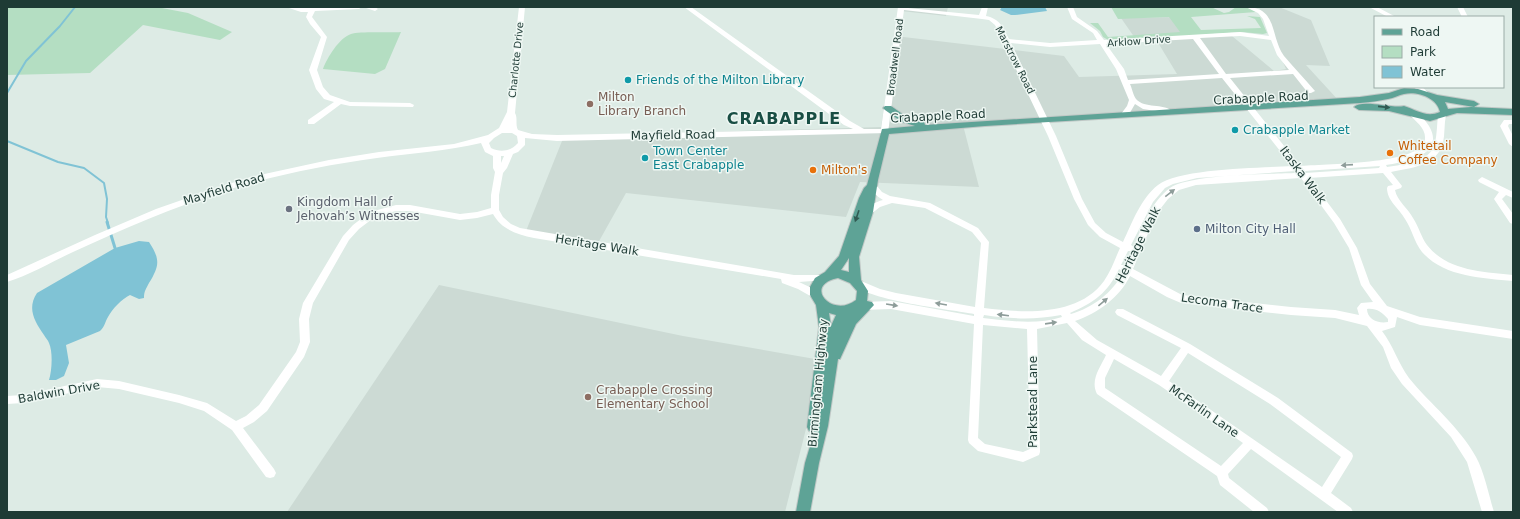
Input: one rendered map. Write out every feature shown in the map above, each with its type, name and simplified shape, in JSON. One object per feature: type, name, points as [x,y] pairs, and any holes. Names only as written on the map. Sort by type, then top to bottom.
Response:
[{"type":"main road","points":[[1398,91],[1395,97],[1398,104],[1411,113]]},
{"type":"main road","name":"Crabapple Road","points":[[885,132],[908,132],[1168,111],[1252,110],[1360,100],[1398,91],[1413,91],[1428,95]]},
{"type":"main road","points":[[1428,95],[1458,103],[1513,108]]},
{"type":"main road","points":[[1428,95],[1442,104],[1444,108],[1443,114],[1457,110],[1513,112]]},
{"type":"main road","name":"Crabapple Road","points":[[885,132],[985,123],[1252,110],[1370,106],[1389,108],[1429,117],[1443,114]]},
{"type":"main road","points":[[888,108],[905,120],[918,124],[979,120],[985,123]]},
{"type":"main road","points":[[873,183],[858,214],[842,261],[836,269],[826,276],[816,287],[818,299],[828,308],[837,311],[852,309],[862,299],[863,291],[854,270],[854,257],[868,212],[885,132]]},
{"type":"main road","points":[[826,276],[843,274],[858,282]]},
{"type":"main road","name":"Birmingham Highway","points":[[812,463],[814,427],[826,327],[818,299]]},
{"type":"main road","points":[[830,371],[849,323],[858,312],[868,305]]},
{"type":"main road","name":"Birmingham Highway","points":[[802,512],[812,463],[822,426],[838,322],[840,318],[852,309]]},
{"type":"street","points":[[289,7],[301,10],[359,7]]},
{"type":"street","points":[[366,7],[375,9]]},
{"type":"street","name":"Charlotte Drive","points":[[518,133],[512,126],[513,116],[511,113],[522,7]]},
{"type":"street","points":[[687,7],[847,123],[864,132]]},
{"type":"street","points":[[982,17],[985,7]]},
{"type":"street","points":[[1070,7],[1074,18],[1095,32],[1120,69],[1133,100],[1146,107],[1168,111]]},
{"type":"street","points":[[1249,7],[1260,12],[1266,18],[1272,38],[1280,55],[1311,91]]},
{"type":"street","points":[[1372,7],[1391,16]]},
{"type":"street","points":[[1460,7],[1464,16]]},
{"type":"street","name":"Marstrow Road","points":[[901,8],[982,17],[991,19],[998,24],[1045,121]]},
{"type":"street","name":"Broadwell Road","points":[[885,132],[901,8]]},
{"type":"street","points":[[313,9],[309,17],[324,37],[313,70],[319,87],[327,97],[350,104],[410,105]]},
{"type":"street","name":"Arklow Drive","points":[[1006,41],[1039,45],[1102,43],[1240,34],[1272,38]]},
{"type":"street","name":"Itaska Walk","points":[[1195,37],[1338,221],[1353,248],[1366,286],[1384,309],[1391,315],[1391,324]]},
{"type":"street","points":[[1125,82],[1294,72]]},
{"type":"street","points":[[1418,88],[1428,95]]},
{"type":"street","points":[[1125,114],[1131,107],[1133,100]]},
{"type":"street","points":[[312,122],[340,101]]},
{"type":"street","name":"Charlotte Drive","points":[[499,132],[503,129],[507,116],[511,113]]},
{"type":"street","name":"Heritage Walk","points":[[1382,166],[1392,162],[1412,158],[1425,148],[1429,138],[1428,130],[1411,113]]},
{"type":"street","name":"Heritage Walk","points":[[858,282],[884,294],[1008,324],[1032,325],[1100,305],[1119,286],[1128,271],[1159,203],[1170,192],[1183,185],[1196,182],[1301,172],[1382,166],[1409,166],[1424,161],[1435,153],[1440,141],[1443,114]]},
{"type":"street","points":[[1045,121],[1078,199],[1092,225],[1103,235],[1137,251]]},
{"type":"street","points":[[1513,122],[1507,122],[1504,126],[1513,144]]},
{"type":"street","points":[[836,133],[845,128],[847,123]]},
{"type":"street","points":[[236,427],[250,419],[263,408],[300,354],[305,342],[304,319],[308,304],[346,238],[356,227],[372,214],[396,208],[410,208],[460,217],[495,210],[495,195],[499,172],[497,168],[497,155],[494,153],[487,148],[486,143],[489,137],[499,132],[518,133],[522,143],[520,147],[508,153],[494,153]]},
{"type":"street","name":"Mayfield Road","points":[[518,133],[532,137],[558,138],[885,132]]},
{"type":"street","name":"Mayfield Road","points":[[7,280],[114,229],[194,198],[255,179],[314,165],[392,152],[455,146],[489,137]]},
{"type":"street","name":"Mayfield Road","points":[[520,147],[558,138]]},
{"type":"street","name":"Mayfield Road","points":[[455,146],[459,148],[478,146],[487,148]]},
{"type":"street","points":[[499,172],[503,168],[508,153]]},
{"type":"street","points":[[1382,166],[1398,186],[1391,188],[1393,196],[1409,218],[1422,245],[1433,256],[1460,270],[1513,278]]},
{"type":"street","name":"Heritage Walk","points":[[852,309],[868,305],[888,304],[979,316],[1027,316],[1046,314],[1066,315],[1104,287],[1117,265],[1151,197],[1162,186],[1178,178],[1197,175],[1301,172]]},
{"type":"street","points":[[1482,180],[1513,195]]},
{"type":"street","points":[[873,183],[879,194],[890,200],[927,205],[975,230],[985,242],[979,316]]},
{"type":"street","points":[[1504,191],[1498,199],[1513,221]]},
{"type":"street","points":[[868,212],[876,205],[890,200]]},
{"type":"street","name":"Heritage Walk","points":[[495,210],[500,219],[508,226],[518,231],[534,235],[794,278],[808,279],[826,276]]},
{"type":"street","name":"Lecoma Trace","points":[[1117,265],[1181,299],[1252,308],[1335,314],[1383,327],[1391,324]]},
{"type":"street","name":"Heritage Walk","points":[[746,270],[801,286],[818,299]]},
{"type":"street","name":"Itaska Walk","points":[[1363,307],[1366,286]]},
{"type":"street","name":"Lecoma Trace","points":[[1335,314],[1371,305],[1384,309]]},
{"type":"street","points":[[1363,307],[1362,313],[1387,345],[1395,365],[1406,381],[1456,434],[1472,460],[1488,512]]},
{"type":"street","points":[[1384,309],[1420,321],[1513,335]]},
{"type":"street","points":[[1120,312],[1187,347],[1274,401],[1348,456],[1323,494]]},
{"type":"street","name":"McFarlin Lane","points":[[1066,315],[1085,338],[1163,382],[1347,512]]},
{"type":"street","name":"Parkstead Lane","points":[[979,316],[973,440],[982,448],[1024,457],[1035,452],[1032,325]]},
{"type":"street","points":[[1387,345],[1387,337],[1391,324],[1420,321]]},
{"type":"street","points":[[1163,382],[1187,347]]},
{"type":"street","points":[[1112,353],[1099,382],[1099,388],[1101,391],[1222,473],[1224,481],[1263,512]]},
{"type":"street","name":"Baldwin Drive","points":[[7,400],[30,398],[69,388],[97,384],[119,385],[154,392],[207,408],[236,427],[270,473]]},
{"type":"street","points":[[1222,473],[1250,443]]},
{"type":"shaded area","points":[[901,7],[948,7],[946,16],[901,11]]},
{"type":"shaded area","points":[[1259,7],[1279,7],[1311,20],[1330,66],[1306,65],[1340,102],[963,125],[979,187],[860,182],[846,217],[626,193],[598,243],[526,231],[564,136],[881,127],[895,36],[1064,56],[1079,77],[1177,74],[1157,41],[1137,41],[1121,18],[1178,17],[1192,35],[1232,36],[1274,71],[1286,69]]},
{"type":"shaded area","name":"Crabapple Crossing Elementary School","points":[[439,285],[683,336],[815,359],[815,377],[809,417],[785,512],[287,512]]},
{"type":"green space","points":[[7,7],[163,7],[162,8],[188,13],[232,32],[220,40],[143,25],[90,73],[7,75]]},
{"type":"green space","points":[[1111,7],[1211,7],[1224,13],[1229,12],[1236,7],[1246,7],[1256,12],[1191,17],[1201,30],[1261,28],[1255,19],[1247,16],[1260,17],[1267,33],[1242,32],[1110,41],[1103,37],[1100,31],[1090,23],[1098,23],[1108,37],[1180,32],[1169,17],[1118,19]]},
{"type":"green space","points":[[401,32],[385,69],[375,74],[323,69],[330,54],[338,44],[351,34]]},
{"type":"water","points":[[1002,7],[1045,7],[1047,11],[1011,15],[1000,10]]},
{"type":"water","points":[[139,241],[149,242],[157,258],[157,267],[145,290],[144,298],[139,299],[130,295],[112,311],[100,331],[66,345],[69,363],[64,376],[56,380],[49,380],[52,361],[51,351],[48,341],[35,320],[32,309],[32,304],[37,293],[115,248]]},
{"type":"waterway","points":[[7,93],[26,61],[60,26],[75,7]]},
{"type":"waterway","points":[[7,141],[58,162],[84,168],[104,183],[107,199],[106,217],[108,223]]},
{"type":"waterway","points":[[107,222],[115,248]]},
{"type":"place","name":"Friends of the Milton Library","points":[[628,80]]},
{"type":"place","name":"Milton Library Branch","points":[[590,104]]},
{"type":"place","name":"Crabapple Market","points":[[1235,130]]},
{"type":"place","name":"Whitetail Coffee Company","points":[[1390,153]]},
{"type":"place","name":"Town Center East Crabapple","points":[[645,158]]},
{"type":"place","name":"Milton's","points":[[813,170]]},
{"type":"place","name":"Kingdom Hall of Jehovah’s Witnesses","points":[[289,209]]},
{"type":"place","name":"Milton City Hall","points":[[1197,229]]},
{"type":"place","name":"Crabapple Crossing Elementary School","points":[[588,397]]},
{"type":"district","name":"CRABAPPLE","points":[[784,118]]}]
